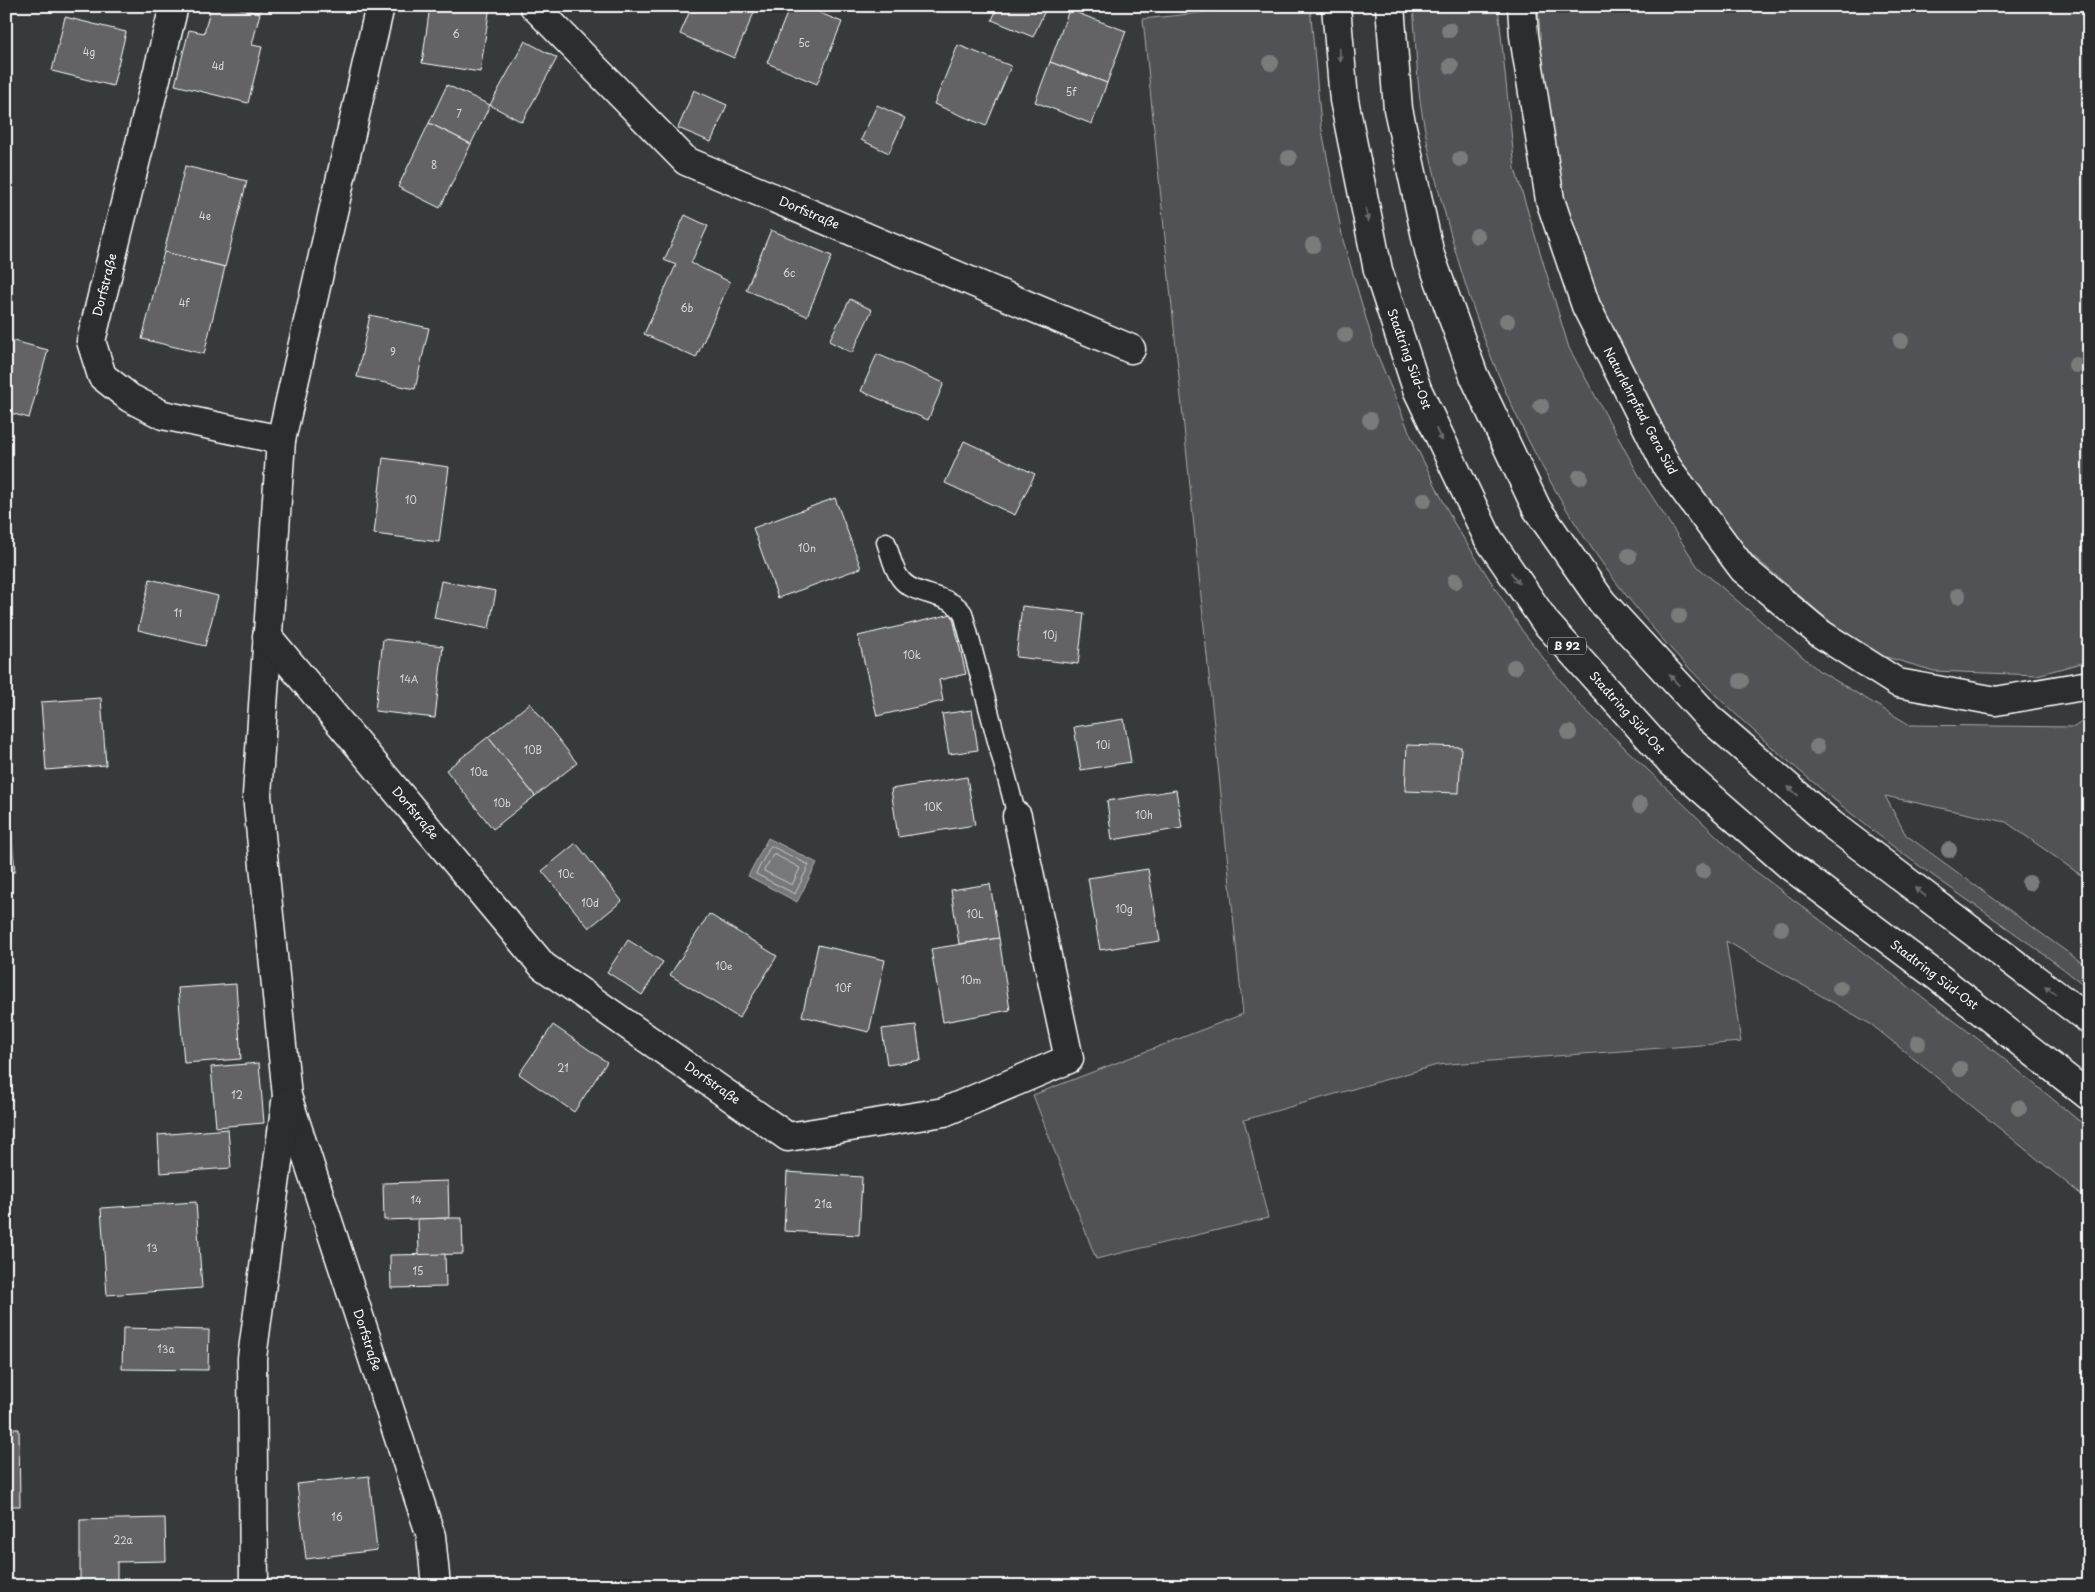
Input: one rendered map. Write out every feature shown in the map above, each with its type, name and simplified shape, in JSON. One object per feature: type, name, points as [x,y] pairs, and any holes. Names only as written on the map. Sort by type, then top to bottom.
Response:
[{"type":"street","name":"Dorfstraße","points":[[174,6],[91,341],[102,376],[130,398],[162,415],[281,440]]},
{"type":"street","name":"Dorfstraße","points":[[380,6],[281,440],[257,795],[287,1096],[431,1536],[436,1586]]},
{"type":"street","name":"Dorfstraße","points":[[534,6],[686,161],[1131,349]]},
{"type":"street","name":"Stadtring Süd-Ost","points":[[1336,6],[1344,100],[1378,270],[1417,389],[1488,538],[1546,622],[1671,762],[1790,866],[1934,974],[2089,1096]]},
{"type":"street","points":[[1390,6],[1398,109],[1430,255],[1474,376],[1537,508],[1559,540],[1602,602],[1709,718],[1832,824],[2089,1020]]},
{"type":"street","name":"Naturlehrpfad, Gera Süd","points":[[1522,6],[1524,36],[1550,200],[1586,306],[1667,467],[1743,569],[1821,634],[1898,683],[1996,701],[2089,685]]},
{"type":"street","name":"Dorfstraße","points":[[267,636],[543,966],[788,1137],[944,1112],[1069,1060],[1017,816]]},
{"type":"street","name":"Dorfstraße","points":[[254,1586],[252,1358],[287,1096]]},
{"type":"lane","points":[[886,542],[900,579],[909,586],[952,602],[963,613],[1017,816]]},
{"type":"shaded area","points":[[1227,6],[1310,6],[1321,125],[1343,240],[1375,349],[1411,436],[1454,523],[1521,629],[1577,702],[1746,864],[1998,1054],[2089,1129],[2089,1201],[1872,1025],[1726,941],[1741,1042],[1437,1065],[1244,1120],[1268,1218],[1096,1259],[1033,1095],[1243,1014],[1143,19],[1227,10]]},
{"type":"shaded area","points":[[1413,6],[1498,6],[1515,169],[1569,348],[1642,481],[1698,567],[1818,670],[1910,725],[2074,727],[2089,717],[2089,881],[2006,822],[1885,796],[1906,835],[2089,968],[2089,989],[2037,949],[1877,834],[1770,746],[1695,675],[1672,650],[1632,603],[1596,554],[1564,504],[1535,452],[1509,399],[1486,344],[1466,287],[1440,196],[1425,132],[1420,100]]},
{"type":"shaded area","points":[[1538,6],[2089,6],[2089,661],[2037,675],[1934,671],[1863,650],[1751,554],[1699,494],[1605,323],[1561,194],[1541,48]]},
{"type":"water","points":[[768,838],[817,863],[797,902],[748,876]]},
{"type":"building","points":[[211,6],[228,6],[260,13],[252,45],[262,47],[248,103],[175,85],[189,30],[204,33]]},
{"type":"building","points":[[228,6],[261,6],[260,13]]},
{"type":"building","points":[[430,6],[490,6],[480,72],[422,63]]},
{"type":"building","points":[[692,6],[757,6],[734,58],[680,34]]},
{"type":"building","points":[[790,6],[803,6],[842,22],[817,84],[767,63]]},
{"type":"building","points":[[998,6],[1047,6],[1033,37],[992,20]]},
{"type":"building","points":[[1069,10],[1126,31],[1107,83],[1050,62]]},
{"type":"building","points":[[65,17],[126,32],[113,86],[52,71]]},
{"type":"building","points":[[525,41],[557,58],[522,122],[490,105]]},
{"type":"building","points":[[958,45],[1011,66],[986,126],[934,104]]},
{"type":"building","points":[[1050,62],[1107,83],[1092,124],[1035,102]]},
{"type":"building","points":[[447,85],[490,105],[471,144],[429,123]]},
{"type":"building","points":[[694,90],[727,105],[711,142],[678,128]]},
{"type":"building","points":[[877,105],[905,118],[889,153],[861,140]]},
{"type":"building","points":[[429,123],[471,144],[440,208],[398,187]]},
{"type":"building","points":[[185,166],[247,181],[225,267],[164,252]]},
{"type":"building","points":[[685,215],[708,226],[691,263],[730,282],[696,358],[644,334],[676,265],[664,260]]},
{"type":"building","points":[[771,230],[832,256],[807,316],[746,290]]},
{"type":"building","points":[[164,252],[225,267],[204,354],[142,339]]},
{"type":"building","points":[[850,299],[872,310],[852,353],[829,341]]},
{"type":"building","points":[[370,315],[429,328],[415,389],[357,377]]},
{"type":"building","points":[[6,339],[48,350],[29,418],[6,412]]},
{"type":"building","points":[[877,354],[944,383],[928,420],[861,391]]},
{"type":"building","points":[[964,441],[1035,474],[1015,515],[945,483]]},
{"type":"building","points":[[383,458],[449,467],[439,542],[374,534]]},
{"type":"building","points":[[835,498],[861,568],[778,598],[753,528]]},
{"type":"building","points":[[150,579],[218,596],[205,646],[138,630]]},
{"type":"building","points":[[441,581],[496,591],[489,629],[434,618]]},
{"type":"building","points":[[1022,606],[1084,613],[1078,664],[1016,657]]},
{"type":"building","points":[[952,614],[966,674],[939,680],[943,701],[877,716],[858,636]]},
{"type":"building","points":[[383,639],[443,646],[435,718],[375,711]]},
{"type":"building","points":[[101,698],[106,765],[46,770],[41,702]]},
{"type":"building","points":[[530,703],[577,763],[535,796],[488,737]]},
{"type":"building","points":[[972,710],[978,750],[949,754],[942,714]]},
{"type":"building","points":[[1124,719],[1131,762],[1081,770],[1074,727]]},
{"type":"building","points":[[488,737],[535,796],[493,829],[446,770]]},
{"type":"building","points":[[1407,745],[1461,747],[1459,793],[1405,791]]},
{"type":"building","points":[[967,777],[975,825],[898,837],[891,789]]},
{"type":"building","points":[[1176,790],[1182,828],[1112,840],[1107,801]]},
{"type":"building","points":[[6,828],[11,828],[15,872],[6,872]]},
{"type":"building","points":[[576,843],[622,901],[589,928],[542,871]]},
{"type":"building","points":[[1148,869],[1160,941],[1100,950],[1088,878]]},
{"type":"building","points":[[990,884],[999,938],[959,944],[951,890]]},
{"type":"building","points":[[709,914],[777,956],[739,1018],[670,975]]},
{"type":"building","points":[[999,938],[1010,1010],[943,1022],[931,949]]},
{"type":"building","points":[[628,940],[663,962],[642,995],[607,972]]},
{"type":"building","points":[[818,945],[885,960],[869,1032],[802,1016]]},
{"type":"building","points":[[236,984],[241,1059],[184,1063],[178,988]]},
{"type":"building","points":[[553,1025],[607,1062],[574,1112],[519,1074]]},
{"type":"building","points":[[916,1025],[921,1060],[887,1065],[882,1029]]},
{"type":"building","points":[[259,1063],[264,1123],[216,1127],[211,1067]]},
{"type":"building","points":[[228,1129],[231,1168],[160,1173],[158,1135]]},
{"type":"building","points":[[787,1172],[862,1177],[859,1235],[784,1231]]},
{"type":"building","points":[[448,1181],[449,1218],[384,1220],[383,1183]]},
{"type":"building","points":[[196,1202],[202,1288],[107,1295],[101,1208]]},
{"type":"building","points":[[462,1218],[463,1254],[419,1255],[418,1219]]},
{"type":"building","points":[[445,1254],[446,1287],[391,1288],[390,1255]]},
{"type":"building","points":[[123,1328],[209,1330],[208,1370],[122,1369]]},
{"type":"building","points":[[6,1429],[19,1429],[20,1506],[6,1506]]},
{"type":"building","points":[[369,1476],[377,1550],[306,1559],[297,1484]]},
{"type":"building","points":[[165,1518],[166,1561],[117,1562],[117,1586],[80,1586],[80,1520]]}]
